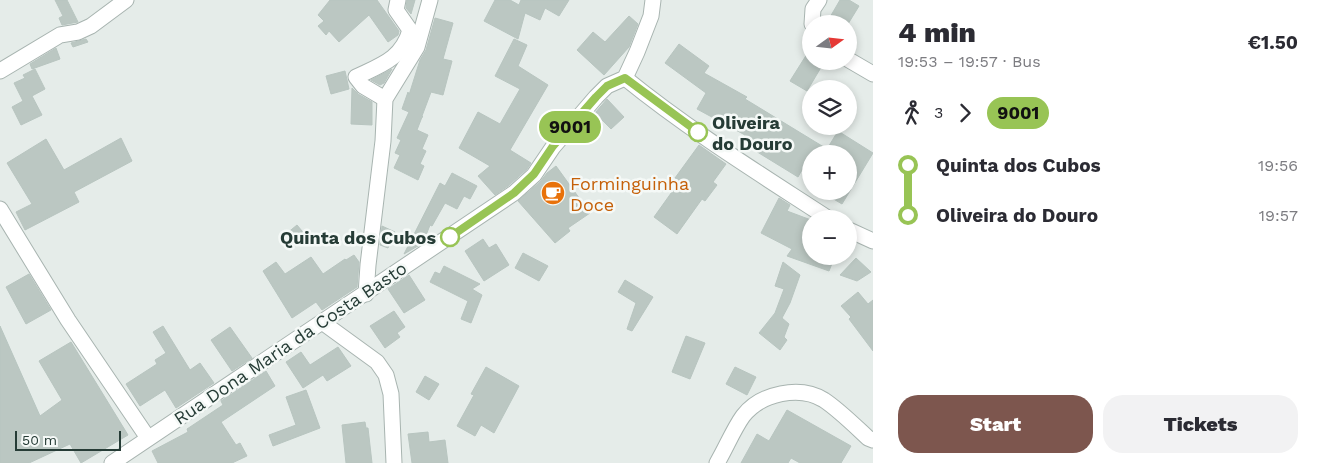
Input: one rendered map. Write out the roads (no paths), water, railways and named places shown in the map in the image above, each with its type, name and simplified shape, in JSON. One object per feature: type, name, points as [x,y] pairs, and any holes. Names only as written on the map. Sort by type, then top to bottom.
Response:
[{"type":"street","points":[[0,71],[60,35],[78,32],[91,26],[126,0]]},
{"type":"street","points":[[385,99],[362,86],[356,77],[387,62],[406,44],[410,30],[396,10],[398,0]]},
{"type":"street","points":[[366,294],[384,142],[385,99],[417,47],[430,0]]},
{"type":"street","points":[[653,0],[651,16],[625,78],[742,163],[816,210]]},
{"type":"street","points":[[813,15],[813,10],[819,0]]},
{"type":"street","points":[[858,65],[873,74]]},
{"type":"street","name":"Rua Dona Maria da Costa Basto","points":[[112,463],[514,193],[534,174],[553,146],[602,91],[607,86],[625,78]]},
{"type":"street","points":[[0,209],[68,320],[148,438]]},
{"type":"street","points":[[857,234],[873,241]]},
{"type":"street","points":[[322,322],[377,362],[386,375],[391,394],[394,463]]},
{"type":"street","points":[[717,463],[744,415],[766,397],[789,392],[809,393],[824,400],[868,438],[873,440]]},
{"type":"place","name":"Oliveira do Douro","points":[[698,132]]},
{"type":"place","name":"Forminguinha Doce","points":[[553,193]]},
{"type":"place","name":"Quinta dos Cubos","points":[[450,237]]}]
